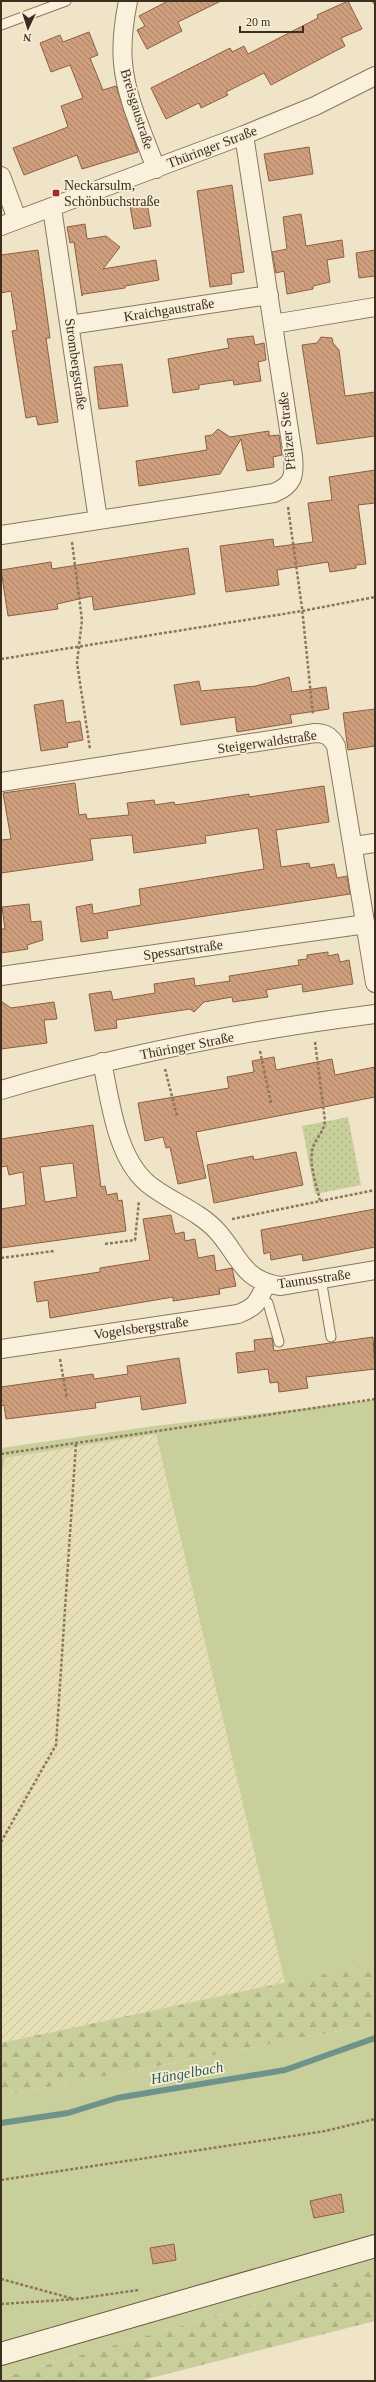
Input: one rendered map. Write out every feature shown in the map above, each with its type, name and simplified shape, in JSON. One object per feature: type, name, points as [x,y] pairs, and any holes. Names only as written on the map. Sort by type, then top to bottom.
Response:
[{"type":"main road","points":[[1,2354],[375,2246]]},
{"type":"street","name":"Breisgaustraße","points":[[128,1],[122,39],[123,63],[127,84],[156,169]]},
{"type":"street","name":"Thüringer Straße","points":[[9,223],[244,135],[315,106],[375,76]]},
{"type":"street","name":"Pfälzer Straße","points":[[1,534],[274,493],[285,488],[290,482],[294,470],[244,135]]},
{"type":"street","points":[[1,176],[9,223]]},
{"type":"street","name":"Strombergstraße","points":[[52,208],[98,520]]},
{"type":"street","name":"Kraichgaustraße","points":[[70,325],[268,295]]},
{"type":"street","points":[[273,324],[375,307]]},
{"type":"street","name":"Steigerwaldstraße","points":[[1,782],[315,733],[327,735],[336,746],[354,846],[375,984]]},
{"type":"street","points":[[354,846],[375,843]]},
{"type":"street","name":"Spessartstraße","points":[[1,976],[366,924]]},
{"type":"street","name":"Thüringer Straße","points":[[1,1090],[102,1062],[256,1032],[313,1022],[375,1014]]},
{"type":"street","name":"Taunusstraße","points":[[102,1062],[121,1141],[134,1167],[147,1183],[209,1223],[218,1232],[241,1266],[263,1291],[281,1286],[375,1270]]},
{"type":"street","name":"Vogelsbergstraße","points":[[1,1349],[238,1314],[252,1308],[263,1291]]},
{"type":"lane","points":[[1,25],[66,1]]},
{"type":"lane","points":[[321,1279],[331,1337]]},
{"type":"lane","points":[[263,1291],[279,1342]]},
{"type":"path","points":[[285,488],[302,612],[315,733]]},
{"type":"path","points":[[70,524],[82,620],[77,648],[77,663],[92,768]]},
{"type":"path","points":[[1,659],[302,612],[375,597]]},
{"type":"path","points":[[313,1022],[325,1121],[324,1128],[314,1145],[312,1153],[320,1201]]},
{"type":"path","points":[[256,1032],[271,1103]]},
{"type":"path","points":[[161,1051],[177,1116]]},
{"type":"path","points":[[105,1244],[135,1240],[142,1177]]},
{"type":"path","points":[[209,1223],[375,1190]]},
{"type":"path","points":[[1,1258],[54,1251]]},
{"type":"path","points":[[57,1341],[67,1399]]},
{"type":"path","points":[[1,1454],[375,1399]]},
{"type":"path","points":[[1,1842],[56,1745],[76,1443]]},
{"type":"path","points":[[1,2180],[325,2131],[375,2119]]},
{"type":"path","points":[[1,2279],[77,2299]]},
{"type":"path","points":[[1,2304],[77,2299],[144,2290]]},
{"type":"shaded area","points":[[156,1434],[285,1983],[1,2043],[1,1480],[5,1458]]},
{"type":"green space","points":[[348,1117],[361,1185],[315,1194],[302,1126]]},
{"type":"green space","points":[[375,1400],[375,1963],[285,1983],[156,1434],[5,1458],[1,1480],[1,1448],[154,1426]]},
{"type":"green space","points":[[375,1963],[375,2024],[1,2096],[1,2043]]},
{"type":"green space","points":[[375,2024],[375,2270],[1,2378],[1,2096]]},
{"type":"green space","points":[[375,2270],[375,2321],[139,2381],[1,2381],[1,2378]]},
{"type":"building","points":[[168,1],[221,1],[178,22],[182,31],[147,49],[137,30],[145,26],[139,16]]},
{"type":"building","points":[[348,1],[362,29],[341,38],[345,46],[271,85],[264,73],[226,92],[228,95],[201,108],[199,103],[166,119],[151,88],[230,48],[232,52],[244,46],[248,54],[318,18],[317,15]]},
{"type":"building","points":[[89,32],[98,55],[90,58],[103,90],[116,86],[138,152],[82,169],[77,155],[24,175],[13,148],[68,127],[61,106],[83,98],[70,65],[51,72],[40,43],[60,35],[63,42]]},
{"type":"building","points":[[309,147],[313,174],[269,181],[264,154]]},
{"type":"building","points":[[232,185],[244,272],[231,274],[232,284],[210,287],[197,191]]},
{"type":"building","points":[[147,203],[151,226],[134,229],[130,206]]},
{"type":"building","points":[[301,214],[306,246],[342,240],[344,257],[327,260],[330,282],[313,286],[313,289],[287,294],[284,271],[276,273],[272,252],[287,249],[283,217]]},
{"type":"building","points":[[85,224],[87,239],[106,236],[120,247],[103,269],[156,260],[159,280],[125,286],[125,288],[84,294],[82,296],[74,242],[70,243],[67,227]]},
{"type":"building","points":[[38,250],[50,338],[46,338],[58,422],[38,425],[36,416],[26,418],[12,331],[17,330],[11,291],[1,293],[1,255]]},
{"type":"building","points":[[375,250],[375,276],[359,278],[356,253]]},
{"type":"building","points":[[253,336],[255,345],[264,343],[266,360],[258,362],[261,381],[234,385],[233,380],[199,385],[199,389],[173,393],[168,359],[229,348],[227,339]]},
{"type":"building","points":[[321,337],[332,338],[333,343],[339,350],[345,396],[375,392],[375,436],[317,444],[302,345],[317,343]]},
{"type":"building","points":[[122,364],[128,406],[99,409],[94,367]]},
{"type":"building","points":[[218,429],[230,437],[269,431],[269,436],[279,435],[282,455],[273,457],[274,467],[247,471],[241,439],[220,474],[139,486],[136,461],[207,450],[205,436],[212,435]]},
{"type":"building","points":[[375,470],[375,503],[358,505],[366,564],[356,565],[356,568],[330,572],[328,562],[277,570],[279,585],[226,592],[220,546],[273,539],[274,547],[313,542],[308,503],[332,500],[329,477]]},
{"type":"building","points":[[188,548],[195,594],[94,610],[92,596],[57,604],[58,609],[8,616],[1,570],[51,562],[52,569]]},
{"type":"building","points":[[289,677],[292,692],[326,687],[329,709],[290,715],[292,723],[237,732],[235,717],[181,725],[174,685],[199,681],[201,691],[256,686]]},
{"type":"building","points":[[63,700],[66,723],[80,721],[83,740],[67,743],[68,747],[41,751],[34,705]]},
{"type":"building","points":[[375,709],[375,746],[348,750],[343,713]]},
{"type":"building","points":[[75,783],[79,815],[86,814],[87,819],[129,815],[127,803],[154,800],[155,805],[174,802],[175,805],[249,794],[249,797],[324,786],[329,822],[276,830],[281,867],[309,863],[310,868],[334,864],[337,878],[347,876],[350,894],[107,931],[108,938],[81,942],[76,907],[92,904],[93,914],[141,905],[139,889],[264,869],[258,828],[205,836],[206,843],[134,853],[132,835],[90,839],[93,860],[1,873],[1,840],[11,839],[3,793]]},
{"type":"building","points":[[29,904],[31,922],[41,921],[43,940],[27,945],[28,949],[1,953],[1,929],[5,929],[2,907]]},
{"type":"building","points":[[328,952],[328,956],[338,954],[340,962],[349,960],[353,984],[303,992],[302,984],[266,990],[268,997],[233,1002],[232,997],[204,1002],[194,1012],[190,1009],[116,1020],[117,1028],[95,1031],[89,994],[111,991],[113,1000],[155,993],[154,984],[194,978],[195,986],[230,981],[229,976],[299,965],[298,960],[307,959],[307,955]]},
{"type":"building","points":[[1,1001],[11,1008],[54,1002],[57,1019],[44,1020],[47,1043],[1,1049]]},
{"type":"building","points":[[274,1057],[276,1070],[332,1059],[335,1075],[375,1067],[375,1097],[196,1132],[206,1178],[178,1184],[170,1147],[166,1148],[163,1137],[145,1141],[138,1103],[229,1088],[227,1077],[254,1072],[252,1061]]},
{"type":"building","points":[[93,1125],[101,1187],[105,1186],[107,1195],[117,1193],[118,1201],[122,1200],[126,1231],[1,1248],[1,1209],[26,1205],[23,1172],[9,1175],[7,1166],[1,1167],[1,1139]],"holes":[[[73,1163],[77,1197],[45,1202],[40,1167]]]},
{"type":"building","points":[[296,1152],[303,1185],[214,1203],[207,1165],[253,1156],[254,1160]]},
{"type":"building","points":[[375,1209],[375,1247],[303,1261],[302,1254],[271,1260],[270,1252],[264,1254],[261,1230]]},
{"type":"building","points":[[171,1215],[175,1234],[184,1232],[185,1241],[195,1239],[198,1258],[214,1255],[216,1271],[232,1268],[236,1286],[219,1289],[220,1294],[173,1301],[173,1297],[50,1318],[48,1300],[37,1302],[34,1282],[100,1272],[100,1268],[150,1260],[143,1219]]},
{"type":"building","points":[[373,1337],[375,1369],[306,1377],[308,1388],[279,1392],[278,1382],[270,1383],[268,1369],[238,1373],[236,1353],[255,1351],[254,1340],[272,1338],[274,1351]]},
{"type":"building","points":[[179,1358],[186,1403],[142,1410],[140,1396],[95,1403],[96,1408],[6,1419],[4,1405],[1,1406],[1,1387],[93,1374],[94,1379],[128,1374],[127,1366]]},
{"type":"building","points":[[341,2194],[344,2212],[314,2218],[310,2201]]},
{"type":"building","points":[[174,2244],[176,2260],[153,2264],[150,2248]]},
{"type":"waterway","name":"Hängelbach","points":[[1,2123],[68,2113],[117,2098],[285,2070],[375,2038]]},
{"type":"place","name":"Neckarsulm, Schönbuchstraße","points":[[56,193]]}]
